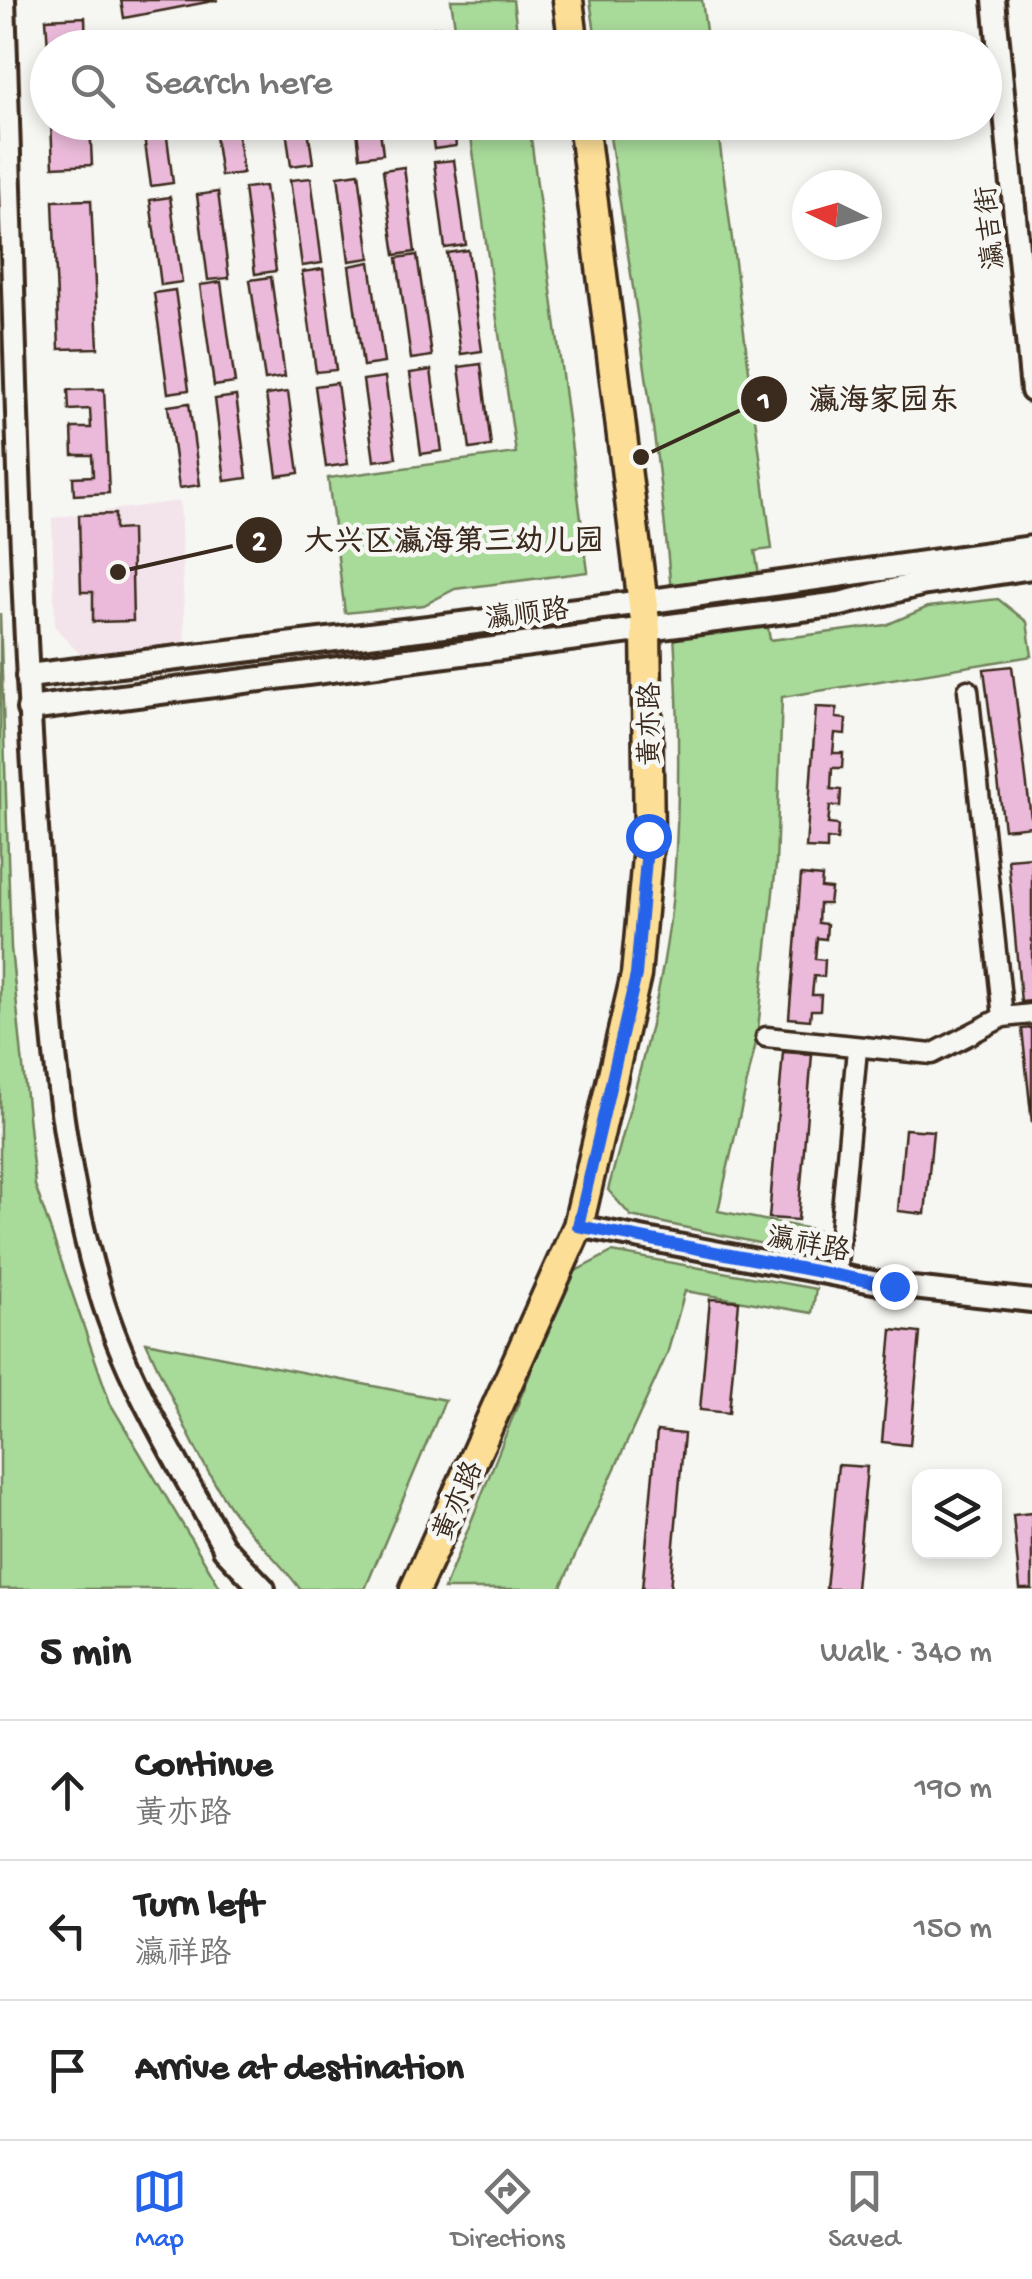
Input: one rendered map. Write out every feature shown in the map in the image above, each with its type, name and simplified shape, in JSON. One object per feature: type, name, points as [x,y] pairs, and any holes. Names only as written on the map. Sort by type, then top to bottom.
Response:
[{"type":"main road","points":[[568,0],[572,30]]},
{"type":"main road","name":"黄亦路","points":[[416,1588],[578,1226],[636,975],[648,836],[645,615],[586,140]]},
{"type":"main road","name":"瀛顺路","points":[[29,709],[645,615],[1032,548]]},
{"type":"main road","name":"瀛顺路","points":[[28,676],[645,615],[840,604],[922,584],[1032,567]]},
{"type":"main road","points":[[225,1549],[248,1589]]},
{"type":"main road","points":[[225,1549],[262,1589]]},
{"type":"street","points":[[4,0],[29,709],[68,1170],[101,1295],[138,1388],[225,1549]]},
{"type":"street","name":"瀛吉街","points":[[994,0],[997,30]]},
{"type":"street","name":"瀛吉街","points":[[1002,82],[1032,391]]},
{"type":"street","points":[[968,690],[1004,1017]]},
{"type":"street","points":[[766,1037],[932,1054],[1004,1017],[1032,1014]]},
{"type":"street","points":[[836,1275],[857,1049]]},
{"type":"street","name":"瀛祥路","points":[[578,1226],[836,1275],[1032,1301]]},
{"type":"shaded area","points":[[180,501],[185,646],[85,660],[55,627],[52,518]]},
{"type":"green space","points":[[451,0],[513,0],[517,30],[455,30]]},
{"type":"green space","points":[[590,0],[702,0],[706,30],[594,30]]},
{"type":"green space","points":[[471,140],[531,140],[588,572],[455,589],[424,605],[345,613],[328,478],[516,453]]},
{"type":"green space","points":[[611,140],[719,140],[772,549],[755,551],[770,640],[886,625],[928,607],[998,599],[1027,622],[1032,656],[782,697],[776,865],[757,1038],[718,1211],[826,1232],[820,1256],[631,1216],[608,1190],[648,1037],[674,881],[677,690],[650,405]]},
{"type":"green space","points":[[0,613],[11,948],[35,1185],[110,1403],[221,1589],[0,1589]]},
{"type":"green space","points":[[612,1252],[816,1289],[812,1313],[685,1291],[667,1354],[560,1589],[444,1589],[570,1274]]},
{"type":"green space","points":[[146,1342],[445,1400],[365,1589],[300,1589],[217,1488]]},
{"type":"building","points":[[121,0],[218,0],[124,18]]},
{"type":"building","points":[[85,17],[85,30],[47,30],[46,19]]},
{"type":"building","points":[[52,140],[91,140],[92,165],[53,167]]},
{"type":"building","points":[[145,140],[167,140],[173,183],[151,186]]},
{"type":"building","points":[[216,140],[238,140],[243,173],[221,176]]},
{"type":"building","points":[[287,140],[310,140],[313,163],[291,166]]},
{"type":"building","points":[[358,140],[381,140],[383,154],[360,157]]},
{"type":"building","points":[[433,140],[455,140],[456,146],[434,149]]},
{"type":"building","points":[[454,160],[466,245],[445,248],[434,162]]},
{"type":"building","points":[[404,167],[415,252],[395,255],[383,170]]},
{"type":"building","points":[[359,173],[370,258],[349,261],[338,176]]},
{"type":"building","points":[[311,178],[322,263],[302,266],[290,180]]},
{"type":"building","points":[[265,186],[276,271],[255,274],[244,188]]},
{"type":"building","points":[[218,192],[229,278],[208,280],[197,195]]},
{"type":"building","points":[[170,197],[182,282],[161,285],[150,200]]},
{"type":"building","points":[[91,200],[98,348],[59,349],[53,201]]},
{"type":"building","points":[[468,250],[482,351],[461,354],[447,253]]},
{"type":"building","points":[[417,255],[432,356],[411,359],[397,258]]},
{"type":"building","points":[[370,262],[384,363],[363,366],[349,266]]},
{"type":"building","points":[[323,269],[336,370],[316,372],[302,272]]},
{"type":"building","points":[[271,277],[285,377],[265,380],[250,280]]},
{"type":"building","points":[[221,282],[235,383],[214,386],[200,285]]},
{"type":"building","points":[[175,290],[189,390],[168,393],[154,293]]},
{"type":"building","points":[[481,364],[491,446],[470,449],[459,367]]},
{"type":"building","points":[[431,370],[442,451],[421,454],[410,373]]},
{"type":"building","points":[[385,377],[396,458],[374,461],[363,380]]},
{"type":"building","points":[[337,383],[348,464],[326,467],[315,386]]},
{"type":"building","points":[[104,389],[109,493],[74,495],[73,477],[93,476],[92,455],[73,455],[72,428],[91,428],[90,409],[69,410],[68,390]]},
{"type":"building","points":[[288,392],[299,473],[277,476],[266,395]]},
{"type":"building","points":[[236,396],[247,478],[225,481],[215,399]]},
{"type":"building","points":[[189,403],[200,485],[179,488],[168,406]]},
{"type":"building","points":[[115,514],[115,530],[131,529],[133,621],[93,622],[93,592],[81,592],[79,515]]},
{"type":"building","points":[[1012,666],[1032,826],[1004,829],[984,669]]},
{"type":"building","points":[[816,707],[837,708],[836,718],[846,719],[845,734],[835,733],[833,753],[843,753],[842,768],[832,768],[831,789],[841,790],[840,806],[830,806],[828,824],[838,825],[837,840],[827,839],[827,849],[806,848]]},
{"type":"building","points":[[1032,857],[1032,1001],[1021,1002],[1008,859]]},
{"type":"building","points":[[801,875],[822,877],[821,888],[831,889],[829,904],[819,904],[818,923],[827,924],[826,939],[817,938],[815,959],[825,960],[824,977],[814,976],[812,995],[821,995],[820,1010],[811,1010],[810,1020],[789,1018]]},
{"type":"building","points":[[1032,1028],[1032,1123],[1022,1029]]},
{"type":"building","points":[[783,1052],[812,1054],[798,1220],[769,1218]]},
{"type":"building","points":[[905,1129],[933,1131],[925,1214],[898,1211]]},
{"type":"building","points":[[710,1299],[739,1301],[729,1413],[700,1410]]},
{"type":"building","points":[[892,1330],[920,1333],[910,1445],[882,1442]]},
{"type":"building","points":[[657,1431],[684,1434],[670,1589],[642,1589]]},
{"type":"building","points":[[838,1465],[867,1467],[856,1589],[826,1589]]},
{"type":"building","points":[[1032,1513],[1032,1589],[1020,1589],[1013,1515]]},
{"type":"place","name":"瀛海家园东","points":[[641,457]]},
{"type":"place","name":"大兴区瀛海第三幼儿园","points":[[118,572]]},
{"type":"route","points":[[648,836],[636,975],[578,1226],[894,1286]]}]
